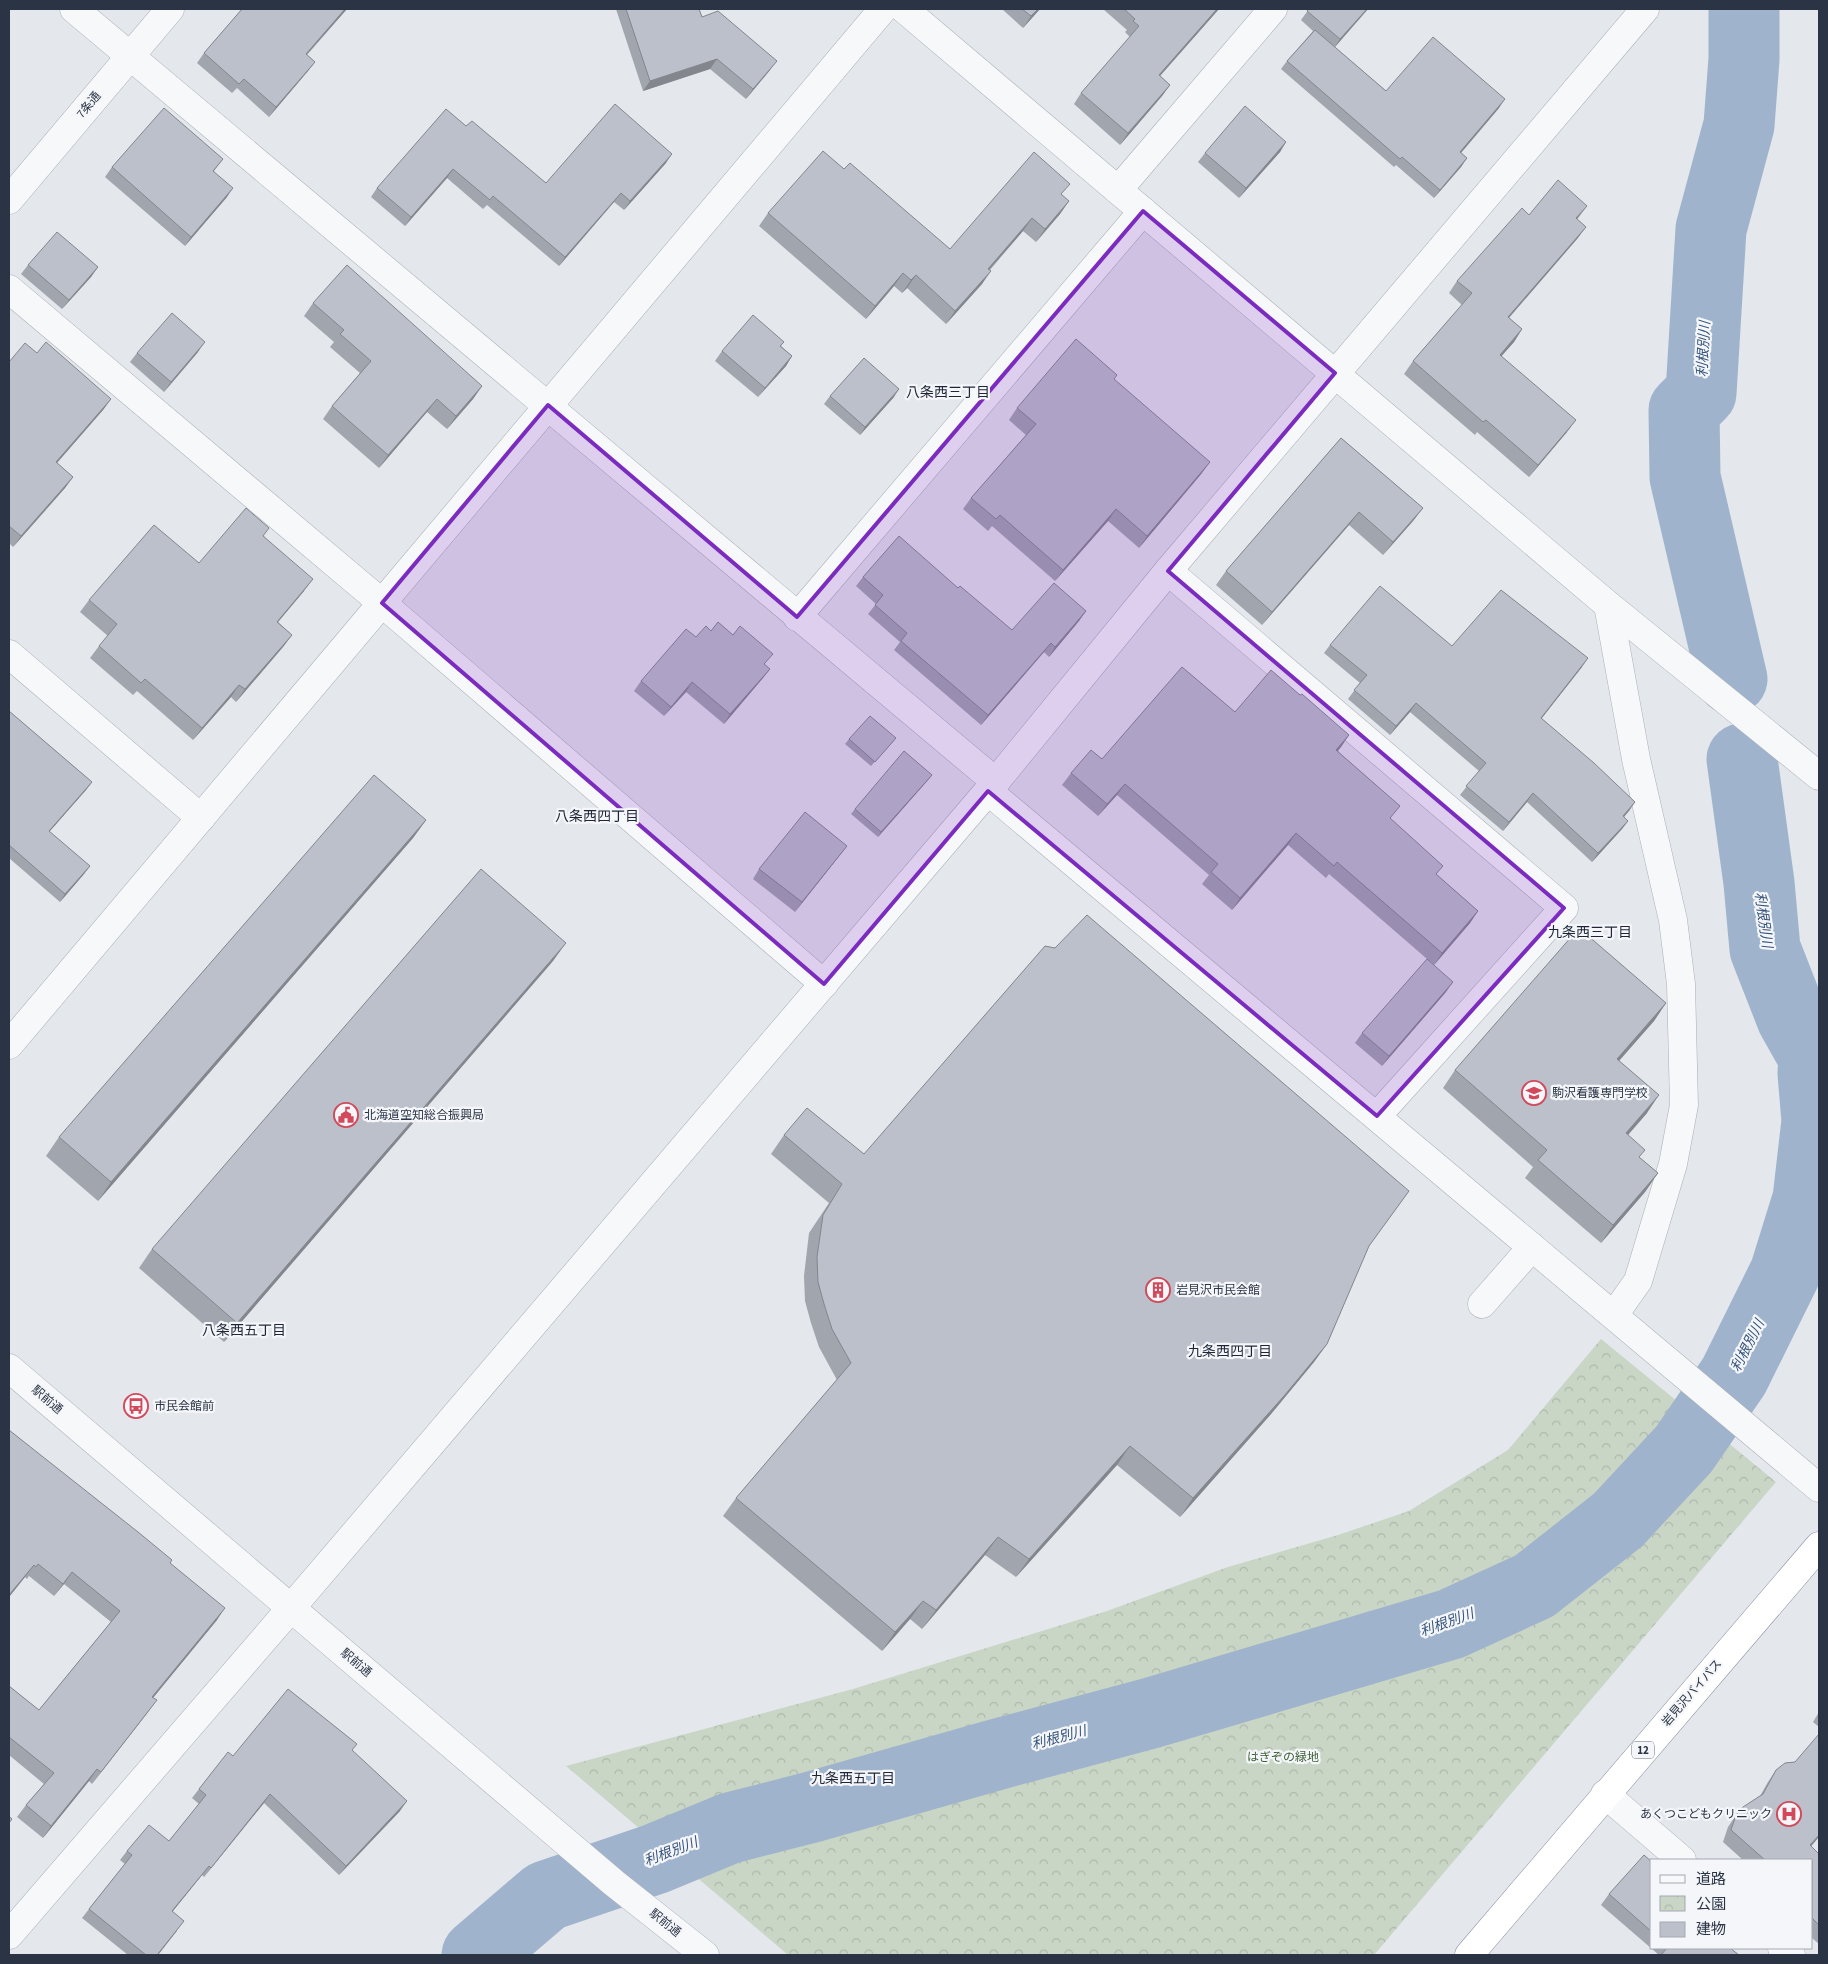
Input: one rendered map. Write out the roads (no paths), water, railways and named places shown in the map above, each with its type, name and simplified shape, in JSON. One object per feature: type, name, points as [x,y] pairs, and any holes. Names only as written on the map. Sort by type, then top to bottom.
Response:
[{"type":"highway","name":"岩見沢バイパス","points":[[1469,1955],[1819,1546]]},
{"type":"street","points":[[74,9],[548,405],[1377,1116],[1819,1488]]},
{"type":"street","name":"7条通","points":[[9,200],[170,9]]},
{"type":"street","points":[[9,1046],[883,9]]},
{"type":"street","points":[[904,9],[1608,605],[1819,776]]},
{"type":"street","points":[[1118,190],[1273,9]]},
{"type":"street","points":[[9,1935],[824,984],[992,786],[1168,571],[1637,18]]},
{"type":"street","points":[[797,617],[1143,211]]},
{"type":"street","points":[[9,289],[382,603],[824,984]]},
{"type":"street","points":[[1168,571],[1564,908],[1377,1116]]},
{"type":"street","points":[[1608,605],[1636,759],[1673,920],[1681,984],[1684,1105],[1673,1164],[1638,1281],[1619,1320]]},
{"type":"street","points":[[9,654],[201,818]]},
{"type":"street","points":[[1482,1304],[1532,1247]]},
{"type":"street","name":"駅前通","points":[[9,1368],[614,1883],[698,1950]]},
{"type":"street","points":[[1605,1794],[1681,1859]]},
{"type":"waterway","name":"利根別川","points":[[1732,679],[1685,477],[1684,410],[1701,393],[1711,229],[1739,125],[1744,59],[1744,9]]},
{"type":"waterway","name":"利根別川","points":[[477,1955],[546,1896],[655,1859],[730,1828],[1151,1713],[1451,1624],[1534,1586],[1618,1520],[1684,1449],[1734,1376],[1785,1273],[1808,1199],[1817,1121],[1813,1073],[1814,1057],[1792,1018],[1765,949],[1759,883],[1742,759]]},
{"type":"place","name":"駒沢看護専門学校","points":[[1534,1093]]},
{"type":"place","name":"北海道空知総合振興局","points":[[346,1115]]},
{"type":"place","name":"岩見沢市民会館","points":[[1158,1290]]},
{"type":"place","name":"市民会館前","points":[[136,1406]]},
{"type":"place","name":"あくつこどもクリニック","points":[[1789,1814]]},
{"type":"district","name":"八条西三丁目","points":[[948,393]]},
{"type":"district","name":"八条西四丁目","points":[[597,817]]},
{"type":"district","name":"九条西三丁目","points":[[1590,933]]},
{"type":"district","name":"八条西五丁目","points":[[244,1331]]},
{"type":"district","name":"九条西四丁目","points":[[1230,1352]]},
{"type":"district","name":"九条西五丁目","points":[[853,1779]]},
{"type":"park label","name":"はぎぞの緑地","points":[[1283,1757]]}]
